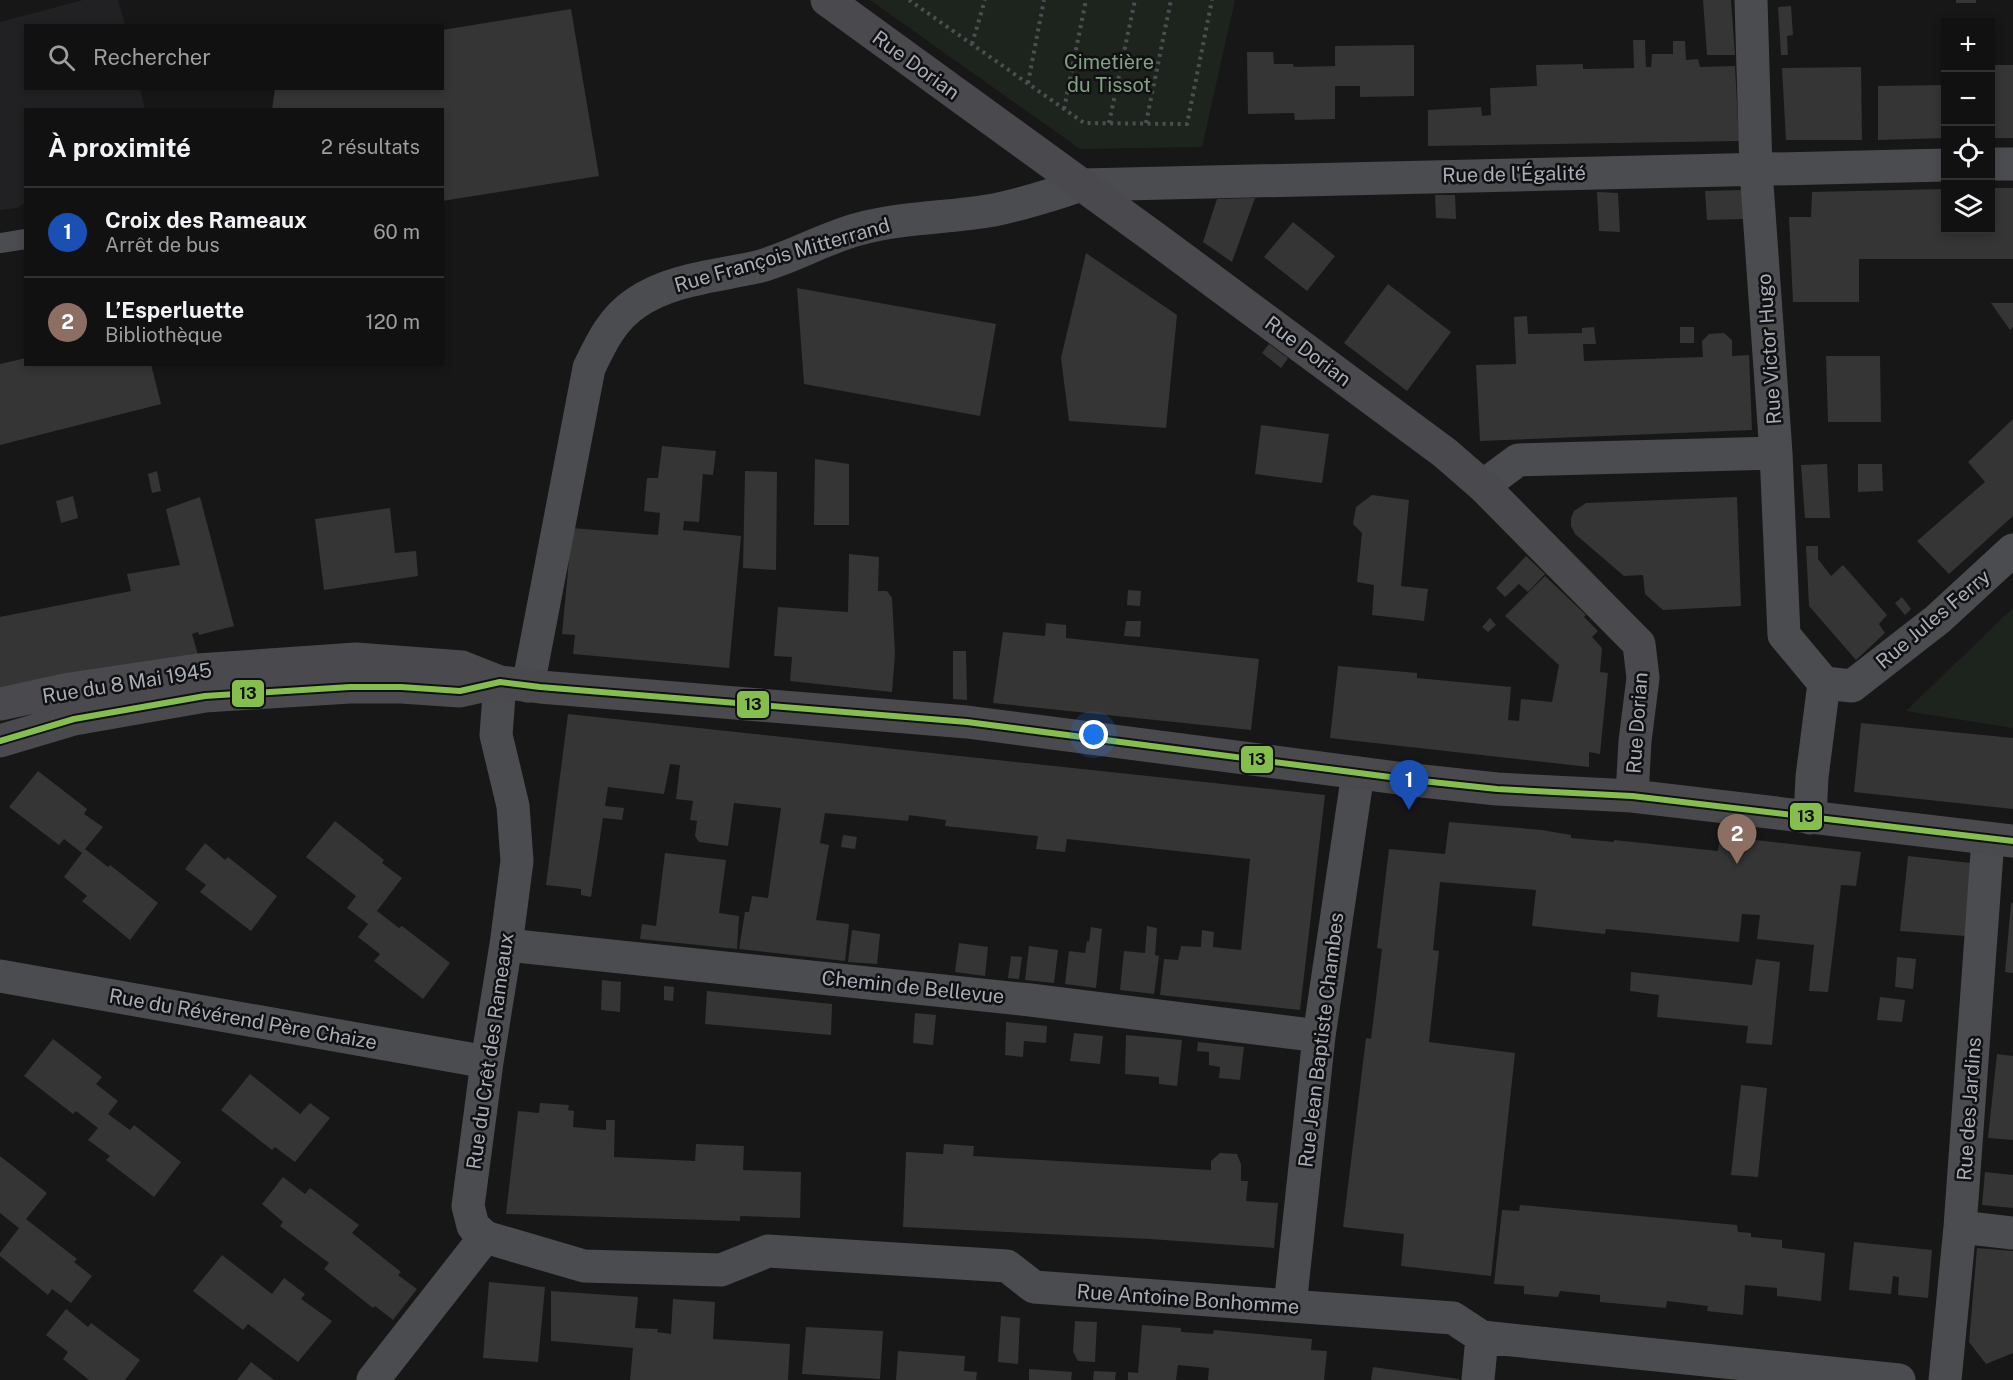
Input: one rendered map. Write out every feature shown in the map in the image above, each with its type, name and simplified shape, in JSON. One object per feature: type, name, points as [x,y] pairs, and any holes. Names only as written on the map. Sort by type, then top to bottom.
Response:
[{"type":"main road","name":"Rue Dorian","points":[[827,0],[1445,453],[1483,486],[1639,644],[1643,678],[1635,741],[1632,796]]},
{"type":"main road","name":"Rue du 8 Mai 1945","points":[[0,704],[70,689],[198,670],[356,659],[462,667],[514,684]]},
{"type":"main road","name":"Rue du 8 Mai 1945","points":[[0,741],[74,719],[205,696],[350,687],[401,687],[460,691],[514,684]]},
{"type":"main road","points":[[514,684],[967,722],[1497,789],[1632,796],[2001,840]]},
{"type":"street","name":"Rue Victor Hugo","points":[[1751,0],[1756,170],[1776,453],[1784,635],[1838,685]]},
{"type":"street","points":[[1995,164],[2013,164]]},
{"type":"street","name":"Rue de l'Égalité","points":[[1082,185],[1941,165]]},
{"type":"street","name":"Rue François Mitterrand","points":[[514,684],[589,368],[601,342],[616,319],[651,293],[691,280],[769,263],[858,229],[995,210],[1082,185]]},
{"type":"street","points":[[1483,486],[1518,460],[1776,453]]},
{"type":"street","name":"Rue Jules Ferry","points":[[1838,685],[1938,619],[2013,550]]},
{"type":"street","name":"Rue du Crêt des Rameaux","points":[[485,1237],[473,1226],[468,1206],[486,1062],[507,945],[517,861],[513,806],[496,735],[514,684]]},
{"type":"street","points":[[1810,818],[1812,777],[1838,685]]},
{"type":"street","name":"Rue Jean Baptiste Chambes","points":[[1290,1306],[1319,1036],[1358,773]]},
{"type":"street","name":"Rue des Jardins","points":[[1945,1380],[2001,840]]},
{"type":"street","name":"Chemin de Bellevue","points":[[507,945],[1030,1000],[1319,1036]]},
{"type":"street","name":"Rue du Révérend Père Chaize","points":[[0,976],[486,1062]]},
{"type":"street","points":[[1960,1227],[2013,1233]]},
{"type":"street","points":[[373,1380],[485,1237]]},
{"type":"street","name":"Rue Antoine Bonhomme","points":[[485,1237],[584,1266],[721,1270],[768,1251],[1006,1266],[1034,1287],[1453,1318],[1482,1337],[1899,1380]]},
{"type":"street","points":[[1478,1380],[1482,1337]]},
{"type":"lane","points":[[0,243],[24,239]]},
{"type":"path","points":[[909,0],[1084,123],[1187,123],[1212,0]]},
{"type":"path","points":[[972,44],[985,0]]},
{"type":"path","points":[[1028,83],[1044,0]]},
{"type":"path","points":[[1064,109],[1086,0]]},
{"type":"path","points":[[1110,123],[1135,0]]},
{"type":"path","points":[[1146,123],[1172,0]]},
{"type":"shaded area","points":[[83,0],[118,0],[125,24],[24,24],[24,90],[140,90],[145,108],[24,108],[24,204],[17,208],[0,210],[0,22]]},
{"type":"green space","name":"Cimetière du Tissot","points":[[870,0],[1235,0],[1202,147],[1080,149]]},
{"type":"green space","points":[[2013,608],[2013,728],[1906,711]]},
{"type":"building","points":[[1703,0],[1731,0],[1735,55],[1707,55]]},
{"type":"building","points":[[1956,0],[1976,0],[1976,3],[1956,3]]},
{"type":"building","points":[[1791,6],[1793,35],[1787,36],[1788,55],[1781,55],[1778,7]]},
{"type":"building","points":[[571,9],[599,176],[444,201],[444,108],[272,108],[275,90],[444,90],[444,30]]},
{"type":"building","points":[[1633,40],[1645,40],[1646,67],[1651,67],[1652,54],[1673,54],[1673,41],[1685,41],[1686,60],[1698,59],[1700,67],[1735,66],[1739,141],[1428,146],[1428,110],[1481,107],[1482,116],[1491,115],[1490,88],[1537,86],[1536,65],[1583,64],[1583,69],[1634,68]]},
{"type":"building","points":[[1414,45],[1414,96],[1360,97],[1360,86],[1335,86],[1335,119],[1295,120],[1294,113],[1248,114],[1247,52],[1273,52],[1274,64],[1293,64],[1294,67],[1335,66],[1335,46]]},
{"type":"building","points":[[1995,65],[2013,65],[2013,138],[1995,138]]},
{"type":"building","points":[[1861,67],[1862,140],[1786,140],[1782,68]]},
{"type":"building","points":[[1941,85],[1941,138],[1878,140],[1878,86]]},
{"type":"building","points":[[1995,188],[2013,188],[2013,259],[1859,259],[1859,302],[1793,302],[1789,217],[1811,217],[1812,192],[1941,189],[1941,234],[1995,234]]},
{"type":"building","points":[[1742,190],[1743,219],[1707,220],[1705,191]]},
{"type":"building","points":[[1597,192],[1618,193],[1620,232],[1599,231]]},
{"type":"building","points":[[1435,195],[1455,195],[1456,219],[1436,218]]},
{"type":"building","points":[[1255,198],[1232,262],[1203,242],[1217,199]]},
{"type":"building","points":[[1293,222],[1335,256],[1307,291],[1264,257]]},
{"type":"building","points":[[1086,253],[1177,315],[1166,428],[1069,421],[1061,358]]},
{"type":"building","points":[[1388,284],[1451,332],[1407,391],[1344,343]]},
{"type":"building","points":[[797,288],[996,324],[980,416],[804,384]]},
{"type":"building","points":[[1991,303],[2013,303],[2013,327],[2010,330]]},
{"type":"building","points":[[1527,316],[1528,334],[1582,333],[1582,328],[1594,327],[1596,344],[1583,344],[1584,361],[1703,357],[1702,341],[1709,334],[1724,333],[1732,340],[1732,356],[1749,355],[1752,430],[1480,441],[1476,365],[1516,364],[1514,317]]},
{"type":"building","points":[[1680,327],[1694,327],[1694,343],[1680,343]]},
{"type":"building","points":[[1269,344],[1288,358],[1281,368],[1262,353]]},
{"type":"building","points":[[1826,356],[1880,356],[1881,422],[1828,422]]},
{"type":"building","points":[[24,358],[24,366],[152,366],[161,404],[0,445],[0,364]]},
{"type":"building","points":[[2013,419],[2013,516],[1949,574],[1917,541],[1985,482],[1968,462]]},
{"type":"building","points":[[1261,425],[1329,434],[1322,483],[1255,474]]},
{"type":"building","points":[[662,446],[716,451],[713,475],[703,474],[699,522],[684,521],[683,530],[741,536],[729,668],[573,654],[575,635],[562,634],[572,528],[658,535],[660,513],[644,511],[647,478],[658,478]]},
{"type":"building","points":[[815,459],[849,464],[849,525],[814,525]]},
{"type":"building","points":[[1827,464],[1830,518],[1805,518],[1801,465]]},
{"type":"building","points":[[1858,464],[1882,464],[1883,491],[1858,492]]},
{"type":"building","points":[[157,471],[161,491],[152,493],[148,474]]},
{"type":"building","points":[[745,471],[777,472],[776,570],[743,568]]},
{"type":"building","points":[[1372,495],[1409,500],[1401,586],[1428,589],[1424,621],[1372,615],[1374,585],[1357,582],[1362,533],[1353,524],[1356,507]]},
{"type":"building","points":[[73,496],[78,518],[61,523],[56,501]]},
{"type":"building","points":[[200,497],[234,626],[199,635],[198,632],[192,634],[198,655],[0,690],[0,617],[131,591],[127,574],[180,565],[166,509]]},
{"type":"building","points":[[1737,497],[1741,606],[1663,610],[1645,594],[1643,575],[1624,576],[1575,534],[1571,526],[1574,511],[1586,503]]},
{"type":"building","points":[[390,508],[395,553],[416,551],[418,576],[324,590],[315,519]]},
{"type":"building","points":[[1806,546],[1818,546],[1818,559],[1831,576],[1843,565],[1887,615],[1879,624],[1885,633],[1856,660],[1809,606]]},
{"type":"building","points":[[849,554],[879,557],[878,591],[887,591],[892,598],[895,654],[892,692],[790,681],[792,657],[774,656],[778,607],[848,612]]},
{"type":"building","points":[[1526,556],[1545,574],[1528,592],[1519,584],[1505,597],[1496,588]]},
{"type":"building","points":[[1545,576],[1586,615],[1584,617],[1598,631],[1592,637],[1602,648],[1600,672],[1608,673],[1600,754],[1589,752],[1589,767],[1330,738],[1338,666],[1417,673],[1417,678],[1511,687],[1508,720],[1519,721],[1521,699],[1552,702],[1559,665],[1505,616]]},
{"type":"building","points":[[1128,590],[1141,591],[1140,606],[1127,605]]},
{"type":"building","points":[[1902,597],[1911,609],[1905,615],[1895,603]]},
{"type":"building","points":[[1490,618],[1496,625],[1488,632],[1482,627]]},
{"type":"building","points":[[1126,621],[1141,621],[1140,637],[1124,636]]},
{"type":"building","points":[[1046,623],[1066,625],[1066,638],[1259,659],[1251,730],[993,703],[1003,632],[1045,636]]},
{"type":"building","points":[[953,651],[966,651],[967,700],[953,699]]},
{"type":"building","points":[[568,714],[1325,795],[1300,1010],[1160,995],[1164,959],[1178,960],[1181,946],[1201,947],[1202,930],[1214,932],[1213,947],[1241,950],[1250,859],[1067,839],[1065,852],[1036,849],[1038,836],[945,826],[946,820],[909,815],[908,821],[825,813],[820,843],[829,845],[816,920],[849,924],[845,961],[739,949],[745,912],[749,912],[752,896],[768,898],[781,808],[734,803],[728,846],[699,842],[695,836],[697,821],[690,820],[693,801],[676,799],[680,765],[670,764],[664,794],[608,787],[605,806],[624,808],[622,820],[603,818],[591,897],[581,895],[581,889],[546,885]]},
{"type":"building","points":[[1861,723],[2013,738],[2013,809],[1854,792]]},
{"type":"building","points":[[38,771],[87,809],[84,814],[103,827],[85,849],[108,867],[110,865],[158,903],[130,940],[82,901],[87,896],[64,877],[82,853],[64,839],[59,845],[9,807]]},
{"type":"building","points":[[335,821],[384,860],[382,863],[402,878],[377,911],[399,928],[402,926],[450,963],[423,999],[374,961],[380,954],[358,937],[368,924],[347,908],[356,896],[306,857]]},
{"type":"building","points":[[1449,822],[1542,830],[1571,835],[1571,838],[1718,851],[1720,836],[1861,852],[1856,886],[1841,885],[1828,992],[1809,991],[1814,945],[1757,939],[1760,915],[1742,914],[1739,942],[1606,929],[1605,934],[1532,926],[1536,890],[1440,882],[1433,950],[1439,951],[1429,1042],[1515,1053],[1491,1276],[1401,1266],[1404,1234],[1343,1227],[1366,1038],[1371,1039],[1382,949],[1377,948],[1389,849],[1445,854]]},
{"type":"building","points":[[843,835],[857,837],[855,849],[841,847]]},
{"type":"building","points":[[205,843],[225,860],[228,857],[277,896],[251,931],[200,892],[206,885],[185,869]]},
{"type":"building","points":[[665,853],[726,860],[719,913],[739,916],[737,949],[640,939],[642,924],[656,926]]},
{"type":"building","points":[[1908,856],[1971,863],[1965,936],[1900,931]]},
{"type":"building","points":[[2011,903],[2013,903],[2013,973],[2005,972]]},
{"type":"building","points":[[1147,926],[1157,928],[1155,955],[1159,956],[1154,994],[1120,990],[1124,951],[1145,953]]},
{"type":"building","points":[[1091,927],[1102,929],[1096,988],[1065,984],[1069,951],[1085,953]]},
{"type":"building","points":[[852,930],[880,934],[877,964],[848,962]]},
{"type":"building","points":[[959,943],[988,947],[985,976],[955,972]]},
{"type":"building","points":[[1029,946],[1058,950],[1054,983],[1025,980]]},
{"type":"building","points":[[1011,956],[1022,957],[1019,979],[1008,978]]},
{"type":"building","points":[[1897,957],[1916,959],[1913,989],[1895,987]]},
{"type":"building","points":[[1756,959],[1780,962],[1772,1045],[1746,1043],[1748,1026],[1657,1017],[1659,995],[1630,991],[1631,972],[1752,985]]},
{"type":"building","points":[[602,980],[621,982],[620,1012],[601,1010]]},
{"type":"building","points":[[664,986],[674,987],[673,1001],[664,1000]]},
{"type":"building","points":[[707,991],[832,1004],[831,1035],[705,1024]]},
{"type":"building","points":[[1880,997],[1905,1000],[1902,1022],[1877,1020]]},
{"type":"building","points":[[915,1013],[936,1015],[933,1045],[913,1043]]},
{"type":"building","points":[[1006,1022],[1047,1026],[1046,1043],[1024,1041],[1023,1057],[1005,1055]]},
{"type":"building","points":[[1074,1033],[1103,1036],[1100,1064],[1070,1061]]},
{"type":"building","points":[[1126,1035],[1182,1040],[1177,1086],[1159,1084],[1159,1077],[1125,1074]]},
{"type":"building","points":[[53,1039],[102,1077],[96,1084],[118,1101],[108,1114],[130,1130],[134,1125],[181,1162],[154,1197],[106,1160],[110,1156],[88,1140],[98,1128],[76,1111],[73,1114],[24,1076]]},
{"type":"building","points":[[1198,1042],[1244,1047],[1240,1080],[1219,1078],[1220,1067],[1209,1065],[1209,1052],[1197,1051]]},
{"type":"building","points":[[1997,1054],[2013,1056],[2013,1140],[1988,1138]]},
{"type":"building","points":[[250,1074],[300,1114],[310,1103],[330,1118],[295,1162],[275,1147],[272,1150],[221,1110]]},
{"type":"building","points":[[1741,1085],[1767,1088],[1758,1177],[1731,1175]]},
{"type":"building","points":[[540,1103],[569,1105],[568,1110],[574,1111],[573,1127],[606,1130],[606,1120],[615,1120],[614,1157],[695,1161],[696,1144],[744,1146],[743,1170],[801,1172],[800,1218],[740,1216],[740,1221],[506,1214],[518,1111],[539,1113]]},
{"type":"building","points":[[944,1144],[974,1146],[973,1156],[1211,1170],[1211,1161],[1220,1153],[1237,1154],[1241,1164],[1241,1181],[1248,1181],[1246,1201],[1278,1203],[1274,1248],[1150,1239],[903,1227],[906,1152],[943,1154]]},
{"type":"building","points":[[0,1156],[47,1193],[26,1219],[77,1259],[74,1262],[92,1276],[71,1303],[52,1289],[48,1295],[0,1256],[19,1228],[0,1213]]},
{"type":"building","points":[[1985,1172],[2013,1175],[2013,1208],[1982,1205]]},
{"type":"building","points":[[283,1177],[305,1194],[310,1188],[359,1225],[352,1233],[401,1272],[398,1275],[417,1289],[393,1320],[375,1306],[373,1308],[324,1269],[329,1263],[280,1226],[283,1222],[262,1204]]},
{"type":"building","points":[[1520,1205],[1737,1225],[1738,1232],[1751,1233],[1751,1237],[1782,1240],[1782,1248],[1825,1253],[1821,1301],[1777,1296],[1777,1288],[1745,1285],[1743,1315],[1707,1311],[1708,1306],[1667,1301],[1666,1308],[1600,1302],[1600,1295],[1560,1291],[1558,1297],[1524,1294],[1524,1286],[1494,1284],[1502,1210],[1519,1211]]},
{"type":"building","points":[[1854,1242],[1932,1250],[1928,1298],[1898,1295],[1899,1277],[1893,1276],[1891,1294],[1849,1290]]},
{"type":"building","points":[[1977,1248],[2013,1251],[2013,1353],[1986,1364],[1969,1342]]},
{"type":"building","points":[[222,1255],[272,1294],[284,1278],[305,1294],[301,1299],[332,1321],[298,1362],[248,1324],[243,1330],[193,1291]]},
{"type":"building","points":[[489,1282],[545,1287],[538,1362],[483,1358]]},
{"type":"building","points":[[551,1291],[638,1297],[635,1328],[658,1329],[657,1332],[671,1334],[673,1299],[715,1302],[713,1339],[790,1344],[788,1380],[630,1380],[633,1348],[551,1341]]},
{"type":"building","points":[[66,1309],[88,1327],[91,1323],[140,1360],[125,1380],[89,1380],[63,1359],[68,1352],[46,1335]]},
{"type":"building","points":[[1001,1316],[1020,1318],[1018,1364],[998,1362]]},
{"type":"building","points":[[1075,1321],[1097,1322],[1095,1362],[1078,1361],[1073,1352]]},
{"type":"building","points":[[1142,1325],[1181,1328],[1181,1332],[1213,1334],[1214,1330],[1312,1339],[1311,1350],[1327,1351],[1324,1380],[1208,1380],[1209,1368],[1178,1365],[1176,1380],[1128,1380],[1128,1372],[1138,1373]]},
{"type":"building","points":[[806,1327],[883,1331],[880,1379],[802,1374]]},
{"type":"building","points":[[898,1351],[965,1356],[964,1371],[977,1372],[976,1380],[896,1380]]},
{"type":"building","points":[[251,1362],[274,1380],[237,1380]]},
{"type":"building","points":[[1373,1367],[1459,1379],[1459,1380],[1371,1380]]},
{"type":"building","points":[[1029,1369],[1072,1372],[1071,1380],[1029,1380]]},
{"type":"building","points":[[1094,1371],[1116,1372],[1115,1380],[1093,1380]]},
{"type":"transit line","name":"13","points":[[0,741],[74,719],[205,696],[350,687],[401,687],[460,691],[500,682],[967,722],[1413,780],[1497,789],[1632,796],[2013,841]]},
{"type":"place","name":"Croix des Rameaux","points":[[1409,810]]},
{"type":"place","name":"L’Esperluette","points":[[1737,864]]}]
